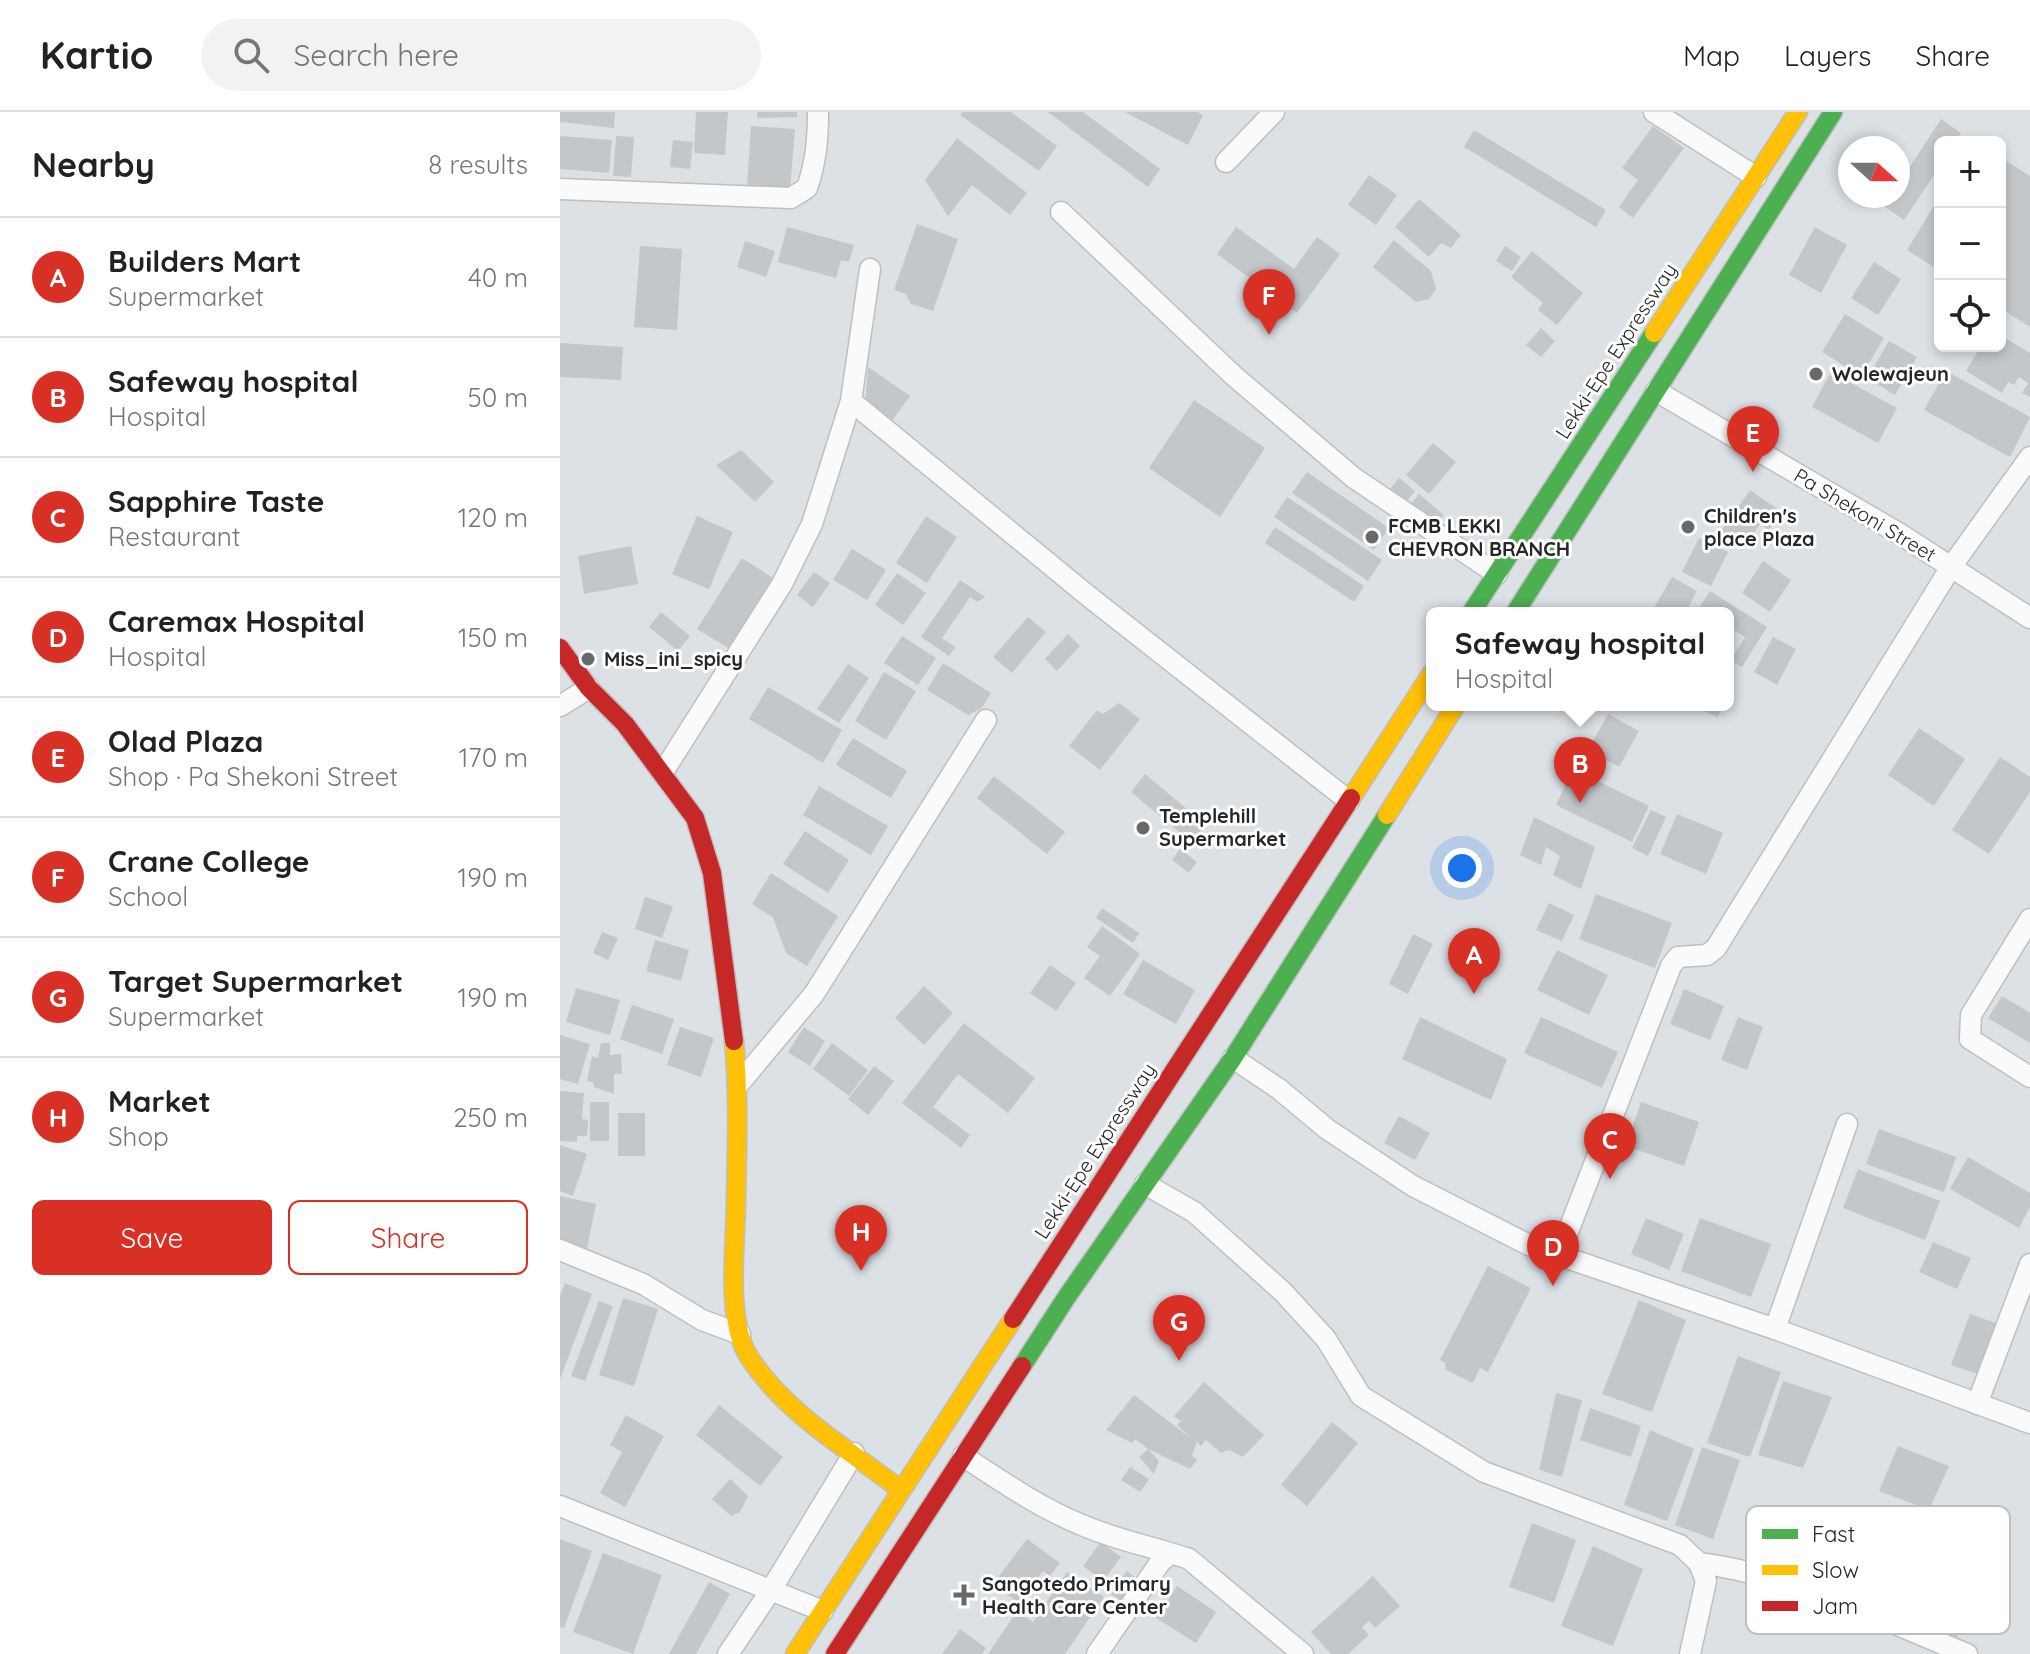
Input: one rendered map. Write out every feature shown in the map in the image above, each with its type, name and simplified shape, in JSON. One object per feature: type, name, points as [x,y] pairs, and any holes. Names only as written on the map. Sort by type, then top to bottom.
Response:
[{"type":"main road","name":"Lekki-Epe Expressway","points":[[1475,607],[1798,112]]},
{"type":"main road","points":[[1519,607],[1833,112]]},
{"type":"main road","points":[[560,648],[589,688],[625,724],[695,818],[712,873],[738,1085],[735,1301],[740,1334],[748,1355],[765,1378],[901,1490]]},
{"type":"main road","name":"Lekki-Epe Expressway","points":[[795,1654],[1426,682]]},
{"type":"main road","points":[[835,1654],[1066,1298],[1233,1058],[1452,711]]},
{"type":"street","points":[[560,189],[791,198],[807,188],[813,172],[818,112]]},
{"type":"street","points":[[1226,162],[1274,112]]},
{"type":"street","points":[[1654,112],[1756,177]]},
{"type":"street","points":[[1061,212],[1234,376],[1354,478],[1497,574]]},
{"type":"street","points":[[663,772],[782,584],[812,524],[851,401],[870,269]]},
{"type":"street","name":"Pa Shekoni Street","points":[[1656,391],[1900,534],[2030,618]]},
{"type":"street","points":[[851,401],[1087,595],[1349,801]]},
{"type":"street","points":[[1559,1255],[1671,966],[1678,957],[1707,955],[1732,926],[1951,567],[2030,457]]},
{"type":"street","points":[[560,706],[589,688]]},
{"type":"street","points":[[738,1085],[814,994],[986,720]]},
{"type":"street","points":[[2030,919],[1971,1015],[1969,1027],[1970,1039],[2030,1077]]},
{"type":"street","points":[[1233,1058],[1279,1089],[1327,1129],[1413,1186],[1529,1245],[1775,1329],[2030,1423]]},
{"type":"street","points":[[1775,1329],[1847,1124]]},
{"type":"street","points":[[1145,1184],[1194,1212],[1283,1292],[1326,1339],[1361,1396],[1484,1472],[1680,1545],[1699,1563],[1706,1581],[1690,1654]]},
{"type":"street","points":[[560,1250],[643,1284],[702,1320],[740,1334]]},
{"type":"street","points":[[1977,1404],[2030,1264]]},
{"type":"street","points":[[728,1654],[771,1590],[854,1453]]},
{"type":"street","points":[[963,1456],[1081,1525],[1189,1559],[1303,1654]]},
{"type":"street","points":[[560,1506],[823,1611]]},
{"type":"street","points":[[1097,1654],[1161,1561],[1169,1555]]},
{"type":"street","points":[[1699,1563],[1746,1570]]},
{"type":"street","points":[[1917,1634],[1967,1654]]},
{"type":"building","points":[[560,112],[615,112],[614,128],[560,122]]},
{"type":"building","points":[[696,112],[728,112],[725,155],[694,153]]},
{"type":"building","points":[[757,112],[797,112],[797,117],[757,118]]},
{"type":"building","points":[[962,112],[1011,112],[1057,146],[1039,171],[960,115]]},
{"type":"building","points":[[1048,112],[1083,112],[1160,169],[1148,187]]},
{"type":"building","points":[[1125,112],[1197,112],[1203,115],[1188,145]]},
{"type":"building","points":[[1941,119],[1961,133],[1959,136],[1934,136],[1934,175],[1904,220],[1887,208],[1910,208],[1910,167]]},
{"type":"building","points":[[751,126],[795,129],[790,189],[747,187]]},
{"type":"building","points":[[1653,126],[1684,148],[1633,218],[1619,207],[1638,180],[1622,168]]},
{"type":"building","points":[[1474,130],[1606,210],[1596,227],[1464,147]]},
{"type":"building","points":[[560,136],[612,140],[609,173],[560,169]]},
{"type":"building","points":[[616,136],[634,137],[631,177],[613,176]]},
{"type":"building","points":[[957,138],[1027,193],[1010,215],[972,185],[948,216],[925,180]]},
{"type":"building","points":[[673,140],[693,142],[690,169],[670,167]]},
{"type":"building","points":[[2006,161],[2030,176],[2030,327],[2006,312]]},
{"type":"building","points":[[1369,175],[1397,195],[1376,225],[1348,205]]},
{"type":"building","points":[[1419,199],[1461,235],[1451,248],[1441,243],[1429,257],[1395,227]]},
{"type":"building","points":[[1934,206],[1934,267],[1907,250]]},
{"type":"building","points":[[917,224],[958,239],[933,311],[911,304],[906,294],[894,290]]},
{"type":"building","points":[[787,227],[854,245],[849,262],[841,260],[836,278],[778,262]]},
{"type":"building","points":[[1236,227],[1294,269],[1317,237],[1340,254],[1297,313],[1217,254]]},
{"type":"building","points":[[1815,227],[1847,245],[1821,293],[1789,275]]},
{"type":"building","points":[[1394,240],[1431,271],[1436,289],[1429,299],[1416,302],[1373,267]]},
{"type":"building","points":[[745,241],[775,251],[766,277],[737,267]]},
{"type":"building","points":[[640,246],[682,249],[677,330],[634,327]]},
{"type":"building","points":[[1505,246],[1521,257],[1512,271],[1496,261]]},
{"type":"building","points":[[1532,251],[1583,293],[1557,325],[1538,310],[1543,303],[1511,277]]},
{"type":"building","points":[[1874,262],[1901,279],[1878,315],[1851,298]]},
{"type":"building","points":[[1845,314],[1884,338],[1861,376],[1822,352]]},
{"type":"building","points":[[1541,328],[1555,341],[1541,357],[1526,345]]},
{"type":"building","points":[[2006,339],[2030,353],[2030,397],[2022,393],[2028,383],[2019,377],[2014,385],[2008,382],[2002,393],[1966,371],[1977,352],[2006,352]]},
{"type":"building","points":[[1889,341],[1917,357],[1895,395],[1867,378]]},
{"type":"building","points":[[560,343],[623,347],[621,380],[560,377]]},
{"type":"building","points":[[868,367],[910,396],[891,422],[865,404]]},
{"type":"building","points":[[1946,371],[2030,417],[2010,457],[1924,410]]},
{"type":"building","points":[[1831,372],[1897,408],[1878,443],[1812,407]]},
{"type":"building","points":[[1194,400],[1265,448],[1220,517],[1149,468]]},
{"type":"building","points":[[1433,443],[1456,462],[1429,494],[1406,475]]},
{"type":"building","points":[[741,450],[774,482],[755,502],[716,465]]},
{"type":"building","points":[[1307,472],[1389,528],[1374,550],[1292,493]]},
{"type":"building","points":[[1399,478],[1415,491],[1402,507],[1386,494]]},
{"type":"building","points":[[1750,490],[1782,512],[1769,530],[1760,524],[1742,550],[1719,534]]},
{"type":"building","points":[[1419,494],[1444,515],[1433,529],[1408,508]]},
{"type":"building","points":[[1287,497],[1382,560],[1368,581],[1274,517]]},
{"type":"building","points":[[697,516],[733,532],[709,589],[672,574]]},
{"type":"building","points":[[926,516],[957,537],[927,583],[896,563]]},
{"type":"building","points":[[1275,527],[1364,586],[1354,602],[1265,543]]},
{"type":"building","points":[[1699,538],[1728,552],[1711,586],[1682,572]]},
{"type":"building","points":[[631,546],[638,584],[584,594],[578,556]]},
{"type":"building","points":[[852,549],[886,570],[867,600],[833,580]]},
{"type":"building","points":[[742,558],[773,578],[728,648],[697,629]]},
{"type":"building","points":[[1763,561],[1791,580],[1770,612],[1742,593]]},
{"type":"building","points":[[814,572],[830,583],[813,607],[797,595]]},
{"type":"building","points":[[897,573],[926,593],[903,625],[875,605]]},
{"type":"building","points":[[1672,577],[1697,591],[1688,607],[1654,607]]},
{"type":"building","points":[[960,580],[985,597],[977,602],[970,597],[942,638],[955,647],[949,656],[921,637]]},
{"type":"building","points":[[1710,591],[1767,627],[1742,667],[1734,662],[1734,655],[1745,637],[1734,630],[1734,607],[1700,607]]},
{"type":"building","points":[[661,612],[690,636],[678,651],[649,627]]},
{"type":"building","points":[[1028,617],[1046,632],[1012,673],[993,657]]},
{"type":"building","points":[[1068,634],[1080,646],[1057,671],[1045,659]]},
{"type":"building","points":[[902,636],[936,658],[918,685],[884,663]]},
{"type":"building","points":[[1773,637],[1796,649],[1777,685],[1754,672]]},
{"type":"building","points":[[943,663],[991,693],[982,708],[968,715],[927,690]]},
{"type":"building","points":[[848,664],[869,678],[839,723],[817,709]]},
{"type":"building","points":[[884,672],[916,691],[886,740],[855,721]]},
{"type":"building","points":[[768,687],[842,730],[823,763],[749,719]]},
{"type":"building","points":[[1119,703],[1140,719],[1100,770],[1069,746],[1097,710],[1103,714]]},
{"type":"building","points":[[1703,711],[1720,711],[1718,717]]},
{"type":"building","points":[[1608,714],[1639,731],[1619,767],[1588,750]]},
{"type":"building","points":[[1919,728],[1965,759],[1934,806],[1888,775]]},
{"type":"building","points":[[853,738],[907,771],[891,798],[836,765]]},
{"type":"building","points":[[2000,757],[2030,777],[2030,792],[1989,854],[1952,830]]},
{"type":"building","points":[[1573,769],[1649,806],[1632,842],[1556,805]]},
{"type":"building","points":[[1145,774],[1206,825],[1191,842],[1131,792]]},
{"type":"building","points":[[994,776],[1065,832],[1047,854],[977,798]]},
{"type":"building","points":[[819,786],[888,826],[871,855],[803,815]]},
{"type":"building","points":[[1651,810],[1666,817],[1648,856],[1632,848]]},
{"type":"building","points":[[1677,814],[1723,833],[1706,874],[1660,854]]},
{"type":"building","points":[[1534,817],[1595,847],[1581,889],[1553,875],[1560,856],[1546,847],[1541,865],[1520,855]]},
{"type":"building","points":[[805,831],[849,860],[828,893],[783,864]]},
{"type":"building","points":[[1180,849],[1197,862],[1189,873],[1172,860]]},
{"type":"building","points":[[771,873],[838,916],[807,966],[786,953],[773,917],[752,904]]},
{"type":"building","points":[[1596,894],[1672,923],[1655,968],[1579,939]]},
{"type":"building","points":[[645,897],[673,906],[662,938],[635,929]]},
{"type":"building","points":[[1549,903],[1574,915],[1562,941],[1536,930]]},
{"type":"building","points":[[1102,908],[1139,933],[1133,943],[1096,918]]},
{"type":"building","points":[[1102,926],[1140,954],[1110,996],[1084,978],[1100,956],[1087,947]]},
{"type":"building","points":[[602,932],[618,938],[608,960],[593,953]]},
{"type":"building","points":[[1413,934],[1433,944],[1408,994],[1389,984]]},
{"type":"building","points":[[655,940],[689,950],[681,981],[646,971]]},
{"type":"building","points":[[1557,950],[1608,975],[1589,1015],[1537,990]]},
{"type":"building","points":[[1143,960],[1195,990],[1176,1024],[1123,994]]},
{"type":"building","points":[[1050,965],[1076,983],[1056,1011],[1030,993]]},
{"type":"building","points":[[924,986],[953,1013],[924,1045],[895,1018]]},
{"type":"building","points":[[576,988],[620,1000],[610,1035],[566,1022]]},
{"type":"building","points":[[1684,989],[1724,1006],[1710,1040],[1670,1024]]},
{"type":"building","points":[[2002,996],[2030,1013],[2030,1043],[1988,1018]]},
{"type":"building","points":[[632,1005],[674,1019],[662,1054],[620,1039]]},
{"type":"building","points":[[1420,1017],[1507,1059],[1491,1100],[1402,1059]]},
{"type":"building","points":[[1541,1017],[1618,1052],[1602,1088],[1524,1053]]},
{"type":"building","points":[[1738,1017],[1763,1027],[1747,1070],[1721,1060]]},
{"type":"building","points":[[964,1023],[1035,1078],[1008,1113],[958,1074],[933,1107],[970,1135],[961,1148],[902,1103]]},
{"type":"building","points":[[680,1027],[714,1038],[701,1077],[667,1065]]},
{"type":"building","points":[[804,1027],[825,1041],[810,1066],[788,1052]]},
{"type":"building","points":[[560,1035],[590,1044],[578,1084],[560,1079]]},
{"type":"building","points":[[601,1043],[610,1043],[610,1055],[621,1054],[622,1074],[614,1074],[614,1094],[587,1081],[592,1056],[598,1058]]},
{"type":"building","points":[[832,1043],[868,1070],[849,1096],[813,1069]]},
{"type":"building","points":[[874,1066],[894,1081],[868,1115],[848,1099]]},
{"type":"building","points":[[560,1091],[584,1093],[582,1119],[588,1120],[587,1136],[577,1136],[577,1142],[560,1141]]},
{"type":"building","points":[[590,1102],[609,1102],[609,1141],[590,1141]]},
{"type":"building","points":[[1641,1102],[1699,1122],[1684,1166],[1626,1146]]},
{"type":"building","points":[[618,1113],[645,1113],[645,1156],[618,1156]]},
{"type":"building","points":[[1399,1116],[1430,1133],[1415,1160],[1384,1143]]},
{"type":"building","points":[[1879,1129],[1956,1157],[1944,1192],[1866,1164]]},
{"type":"building","points":[[560,1145],[587,1154],[573,1196],[560,1191]]},
{"type":"building","points":[[1968,1157],[2030,1193],[2030,1207],[2019,1228],[1950,1189]]},
{"type":"building","points":[[1858,1169],[1940,1201],[1925,1240],[1843,1208]]},
{"type":"building","points":[[560,1196],[596,1204],[586,1253],[560,1248]]},
{"type":"building","points":[[1646,1218],[1684,1234],[1669,1270],[1631,1254]]},
{"type":"building","points":[[1700,1218],[1771,1244],[1751,1297],[1681,1271]]},
{"type":"building","points":[[1933,1242],[1971,1258],[1957,1289],[1919,1272]]},
{"type":"building","points":[[1488,1266],[1531,1288],[1488,1372],[1480,1368],[1473,1383],[1446,1370],[1445,1363],[1440,1360]]},
{"type":"building","points":[[565,1283],[592,1294],[560,1379],[560,1296]]},
{"type":"building","points":[[623,1298],[658,1309],[634,1386],[599,1375]]},
{"type":"building","points":[[1639,1300],[1686,1320],[1652,1412],[1602,1394]]},
{"type":"building","points":[[599,1301],[613,1306],[585,1381],[571,1376]]},
{"type":"building","points":[[1970,1314],[1998,1324],[1980,1375],[1951,1365]]},
{"type":"building","points":[[1738,1356],[1781,1372],[1750,1457],[1707,1443]]},
{"type":"building","points":[[1783,1381],[1832,1397],[1803,1468],[1758,1455]]},
{"type":"building","points":[[1204,1382],[1264,1435],[1243,1457],[1229,1450],[1221,1453],[1206,1440],[1201,1446],[1197,1442],[1192,1455],[1197,1460],[1190,1469],[1148,1449],[1135,1439],[1132,1443],[1106,1430],[1134,1395],[1192,1439],[1177,1425],[1181,1421],[1174,1416]]},
{"type":"building","points":[[1556,1393],[1582,1400],[1562,1477],[1539,1470]]},
{"type":"building","points":[[719,1405],[783,1457],[760,1486],[696,1435]]},
{"type":"building","points":[[1590,1408],[1641,1426],[1631,1457],[1580,1440]]},
{"type":"building","points":[[626,1415],[664,1436],[625,1507],[600,1493],[622,1452],[610,1445]]},
{"type":"building","points":[[1332,1422],[1358,1443],[1307,1506],[1281,1485]]},
{"type":"building","points":[[1650,1430],[1694,1449],[1667,1521],[1624,1505]]},
{"type":"building","points":[[1898,1446],[1949,1466],[1931,1506],[1918,1506],[1879,1491]]},
{"type":"building","points":[[1702,1447],[1740,1460],[1713,1539],[1675,1525]]},
{"type":"building","points":[[1148,1449],[1159,1461],[1154,1474],[1139,1457]]},
{"type":"building","points":[[1130,1467],[1149,1479],[1140,1492],[1121,1480]]},
{"type":"building","points":[[730,1479],[748,1496],[740,1512],[731,1516],[712,1499]]},
{"type":"building","points":[[1532,1523],[1576,1540],[1554,1603],[1509,1587]]},
{"type":"building","points":[[560,1539],[592,1551],[564,1628],[560,1627]]},
{"type":"building","points":[[1027,1539],[1060,1563],[1050,1576],[1043,1571],[1019,1603],[993,1584]]},
{"type":"building","points":[[1101,1542],[1121,1557],[1103,1581],[1083,1566]]},
{"type":"building","points":[[1593,1546],[1643,1569],[1613,1646],[1561,1626]]},
{"type":"building","points":[[603,1553],[662,1575],[633,1654],[573,1632]]},
{"type":"building","points":[[1127,1571],[1140,1581],[1124,1603],[1111,1594]]},
{"type":"building","points":[[1067,1572],[1104,1597],[1065,1654],[988,1654],[1017,1611],[1033,1622]]},
{"type":"building","points":[[1373,1576],[1400,1606],[1375,1628],[1369,1621],[1362,1627],[1369,1635],[1348,1654],[1331,1654],[1311,1632]]},
{"type":"building","points":[[709,1582],[730,1594],[696,1654],[669,1654]]},
{"type":"building","points":[[1177,1586],[1216,1612],[1196,1643],[1156,1618]]},
{"type":"building","points":[[960,1629],[986,1648],[982,1654],[942,1654]]},
{"type":"traffic: fast","points":[[1519,607],[1833,112]]},
{"type":"traffic: fast","points":[[1475,607],[1654,333]]},
{"type":"traffic: fast","points":[[1022,1366],[1233,1058],[1387,815]]},
{"type":"traffic: slow","points":[[1654,333],[1798,112]]},
{"type":"traffic: slow","points":[[1351,798],[1426,682]]},
{"type":"traffic: slow","points":[[1387,815],[1452,711]]},
{"type":"traffic: slow","points":[[734,1041],[737,1081],[734,1302],[742,1341],[764,1377],[799,1413],[901,1490]]},
{"type":"traffic: slow","points":[[795,1654],[1013,1319]]},
{"type":"traffic: jam","points":[[560,648],[589,688],[625,724],[695,818],[712,873],[734,1041]]},
{"type":"traffic: jam","points":[[1013,1319],[1351,798]]},
{"type":"traffic: jam","points":[[835,1654],[1022,1366]]},
{"type":"place","name":"Crane College","points":[[1269,335]]},
{"type":"place","name":"Wolewajeun","points":[[1816,374]]},
{"type":"place","name":"Olad Plaza","points":[[1753,472]]},
{"type":"place","name":"Children's place Plaza","points":[[1688,527]]},
{"type":"place","name":"FCMB LEKKI CHEVRON BRANCH","points":[[1372,537]]},
{"type":"place","name":"Miss_ini_spicy","points":[[588,659]]},
{"type":"place","name":"Safeway hospital","points":[[1580,803]]},
{"type":"place","name":"Templehill Supermarket","points":[[1143,828]]},
{"type":"place","name":"Builders Mart","points":[[1474,994]]},
{"type":"place","name":"Sapphire Taste","points":[[1610,1179]]},
{"type":"place","name":"Market","points":[[861,1271]]},
{"type":"place","name":"Caremax Hospital","points":[[1553,1286]]},
{"type":"place","name":"Target Supermarket","points":[[1179,1361]]},
{"type":"place","name":"Sangotedo Primary Health Care Center","points":[[964,1595]]}]
